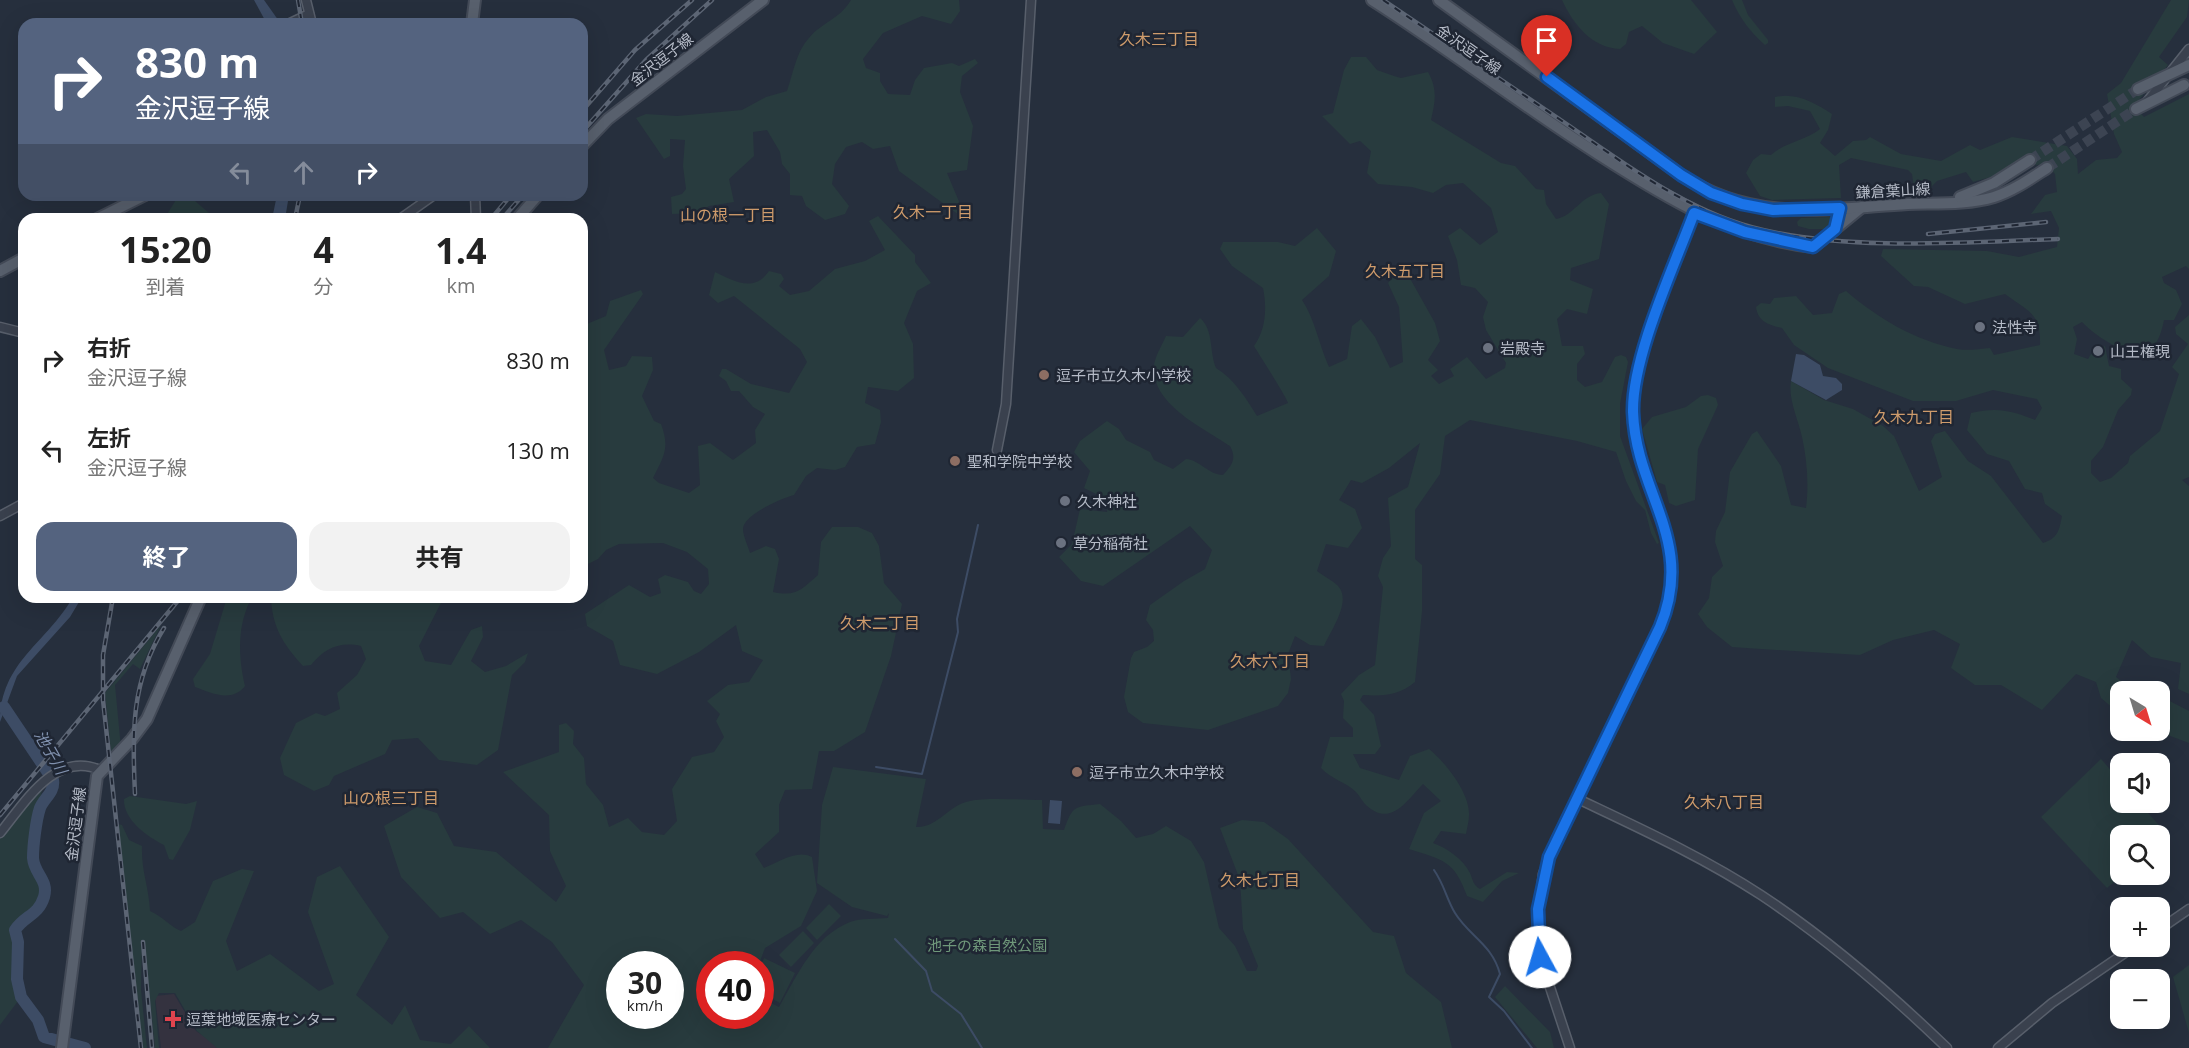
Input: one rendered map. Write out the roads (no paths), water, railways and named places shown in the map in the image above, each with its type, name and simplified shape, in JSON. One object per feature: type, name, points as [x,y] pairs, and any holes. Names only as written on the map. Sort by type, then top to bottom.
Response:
[{"type":"main road","points":[[473,18],[475,0]]},
{"type":"main road","name":"金沢逗子線","points":[[588,141],[608,119],[763,0]]},
{"type":"main road","name":"金沢逗子線","points":[[1372,0],[1578,141],[1694,213],[1745,232],[1810,247],[1817,246],[1862,207]]},
{"type":"main road","name":"鎌倉葉山線","points":[[1439,0],[1702,188],[1731,201],[1763,209],[1794,211],[1946,202],[1995,196],[2014,188],[2046,168]]},
{"type":"main road","points":[[2138,89],[2173,70],[2189,65]]},
{"type":"main road","points":[[2141,106],[2183,85],[2175,86],[2169,82],[2173,70]]},
{"type":"main road","name":"鎌倉葉山線","points":[[1946,202],[1994,183],[2030,160]]},
{"type":"main road","points":[[109,213],[133,201]]},
{"type":"main road","points":[[522,213],[533,201]]},
{"type":"main road","points":[[1835,229],[1840,208]]},
{"type":"main road","points":[[0,271],[18,261]]},
{"type":"main road","name":"金沢逗子線","points":[[63,1043],[94,784],[100,770],[122,750],[147,719],[198,603]]},
{"type":"street","points":[[306,0],[310,18]]},
{"type":"street","points":[[997,450],[1006,404],[1031,0]]},
{"type":"street","points":[[301,18],[309,14]]},
{"type":"street","points":[[2141,106],[2189,49]]},
{"type":"street","points":[[408,213],[426,201]]},
{"type":"street","points":[[1570,1048],[1545,977],[1537,924],[1543,874],[1576,798],[1660,627],[1670,598],[1671,550],[1636,439],[1634,395],[1645,346],[1694,213]]},
{"type":"street","points":[[0,327],[18,332]]},
{"type":"street","points":[[0,516],[18,506]]},
{"type":"street","points":[[0,833],[43,782],[58,771],[88,765],[100,770]]},
{"type":"street","points":[[1576,798],[1706,862],[1770,901],[1852,961],[1947,1048]]},
{"type":"street","points":[[2170,922],[2189,909]]},
{"type":"street","points":[[1998,1048],[2052,1003],[2118,957]]},
{"type":"water","points":[[254,0],[264,0],[277,18],[264,18]]},
{"type":"water","points":[[276,201],[288,201],[286,213],[273,213]]},
{"type":"water","points":[[1796,354],[1804,355],[1820,365],[1823,376],[1836,378],[1842,384],[1842,390],[1826,400],[1791,381]]},
{"type":"water","points":[[69,603],[78,603],[70,617],[17,676],[0,722],[2,701],[16,668]]},
{"type":"water","points":[[1050,800],[1062,801],[1060,824],[1048,823]]},
{"type":"waterway","points":[[876,767],[922,774],[958,632],[957,619],[978,525]]},
{"type":"waterway","name":"池子川","points":[[4,707],[53,780],[51,791],[40,808],[33,858],[45,886],[44,897],[35,912],[15,930],[18,942],[17,979],[21,997],[38,1020],[44,1037],[85,1048]]},
{"type":"waterway","points":[[1434,870],[1455,913],[1492,955],[1496,964],[1500,974],[1489,997],[1504,1011],[1532,1048]]},
{"type":"waterway","points":[[895,939],[926,971],[932,991],[961,1014],[982,1048]]},
{"type":"tunnel","points":[[2030,160],[2138,89]]},
{"type":"tunnel","points":[[2047,168],[2136,109]]},
{"type":"railway","points":[[298,0],[301,18]]},
{"type":"railway","points":[[588,104],[635,50],[692,0]]},
{"type":"railway","points":[[588,125],[646,60],[712,0]]},
{"type":"railway","points":[[1383,0],[1637,172],[1685,201],[1736,223],[1798,237],[1872,243],[2058,239]]},
{"type":"railway","points":[[296,213],[299,201]]},
{"type":"railway","points":[[496,213],[506,201]]},
{"type":"railway","points":[[507,213],[518,201]]},
{"type":"railway","points":[[1928,234],[2046,222]]},
{"type":"railway","points":[[112,603],[103,655],[103,700],[141,1048]]},
{"type":"railway","points":[[0,815],[176,603]]},
{"type":"railway","points":[[135,794],[136,708],[145,668],[164,628]]},
{"type":"railway","points":[[143,942],[152,1048]]},
{"type":"place","name":"法性寺","points":[[1980,327]]},
{"type":"place","name":"岩殿寺","points":[[1488,348]]},
{"type":"place","name":"山王権現","points":[[2098,351]]},
{"type":"place","name":"逗子市立久木小学校","points":[[1044,375]]},
{"type":"place","name":"聖和学院中学校","points":[[955,461]]},
{"type":"place","name":"久木神社","points":[[1065,501]]},
{"type":"place","name":"草分稲荷社","points":[[1061,543]]},
{"type":"place","name":"逗子市立久木中学校","points":[[1077,772]]},
{"type":"place","name":"逗葉地域医療センター","points":[[173,1019]]},
{"type":"district","name":"久木三丁目","points":[[1159,39]]},
{"type":"district","name":"久木一丁目","points":[[933,212]]},
{"type":"district","name":"山の根一丁目","points":[[728,215]]},
{"type":"district","name":"久木五丁目","points":[[1405,271]]},
{"type":"district","name":"久木九丁目","points":[[1914,417]]},
{"type":"district","name":"久木二丁目","points":[[880,623]]},
{"type":"district","name":"久木六丁目","points":[[1270,661]]},
{"type":"district","name":"山の根三丁目","points":[[391,798]]},
{"type":"district","name":"久木八丁目","points":[[1724,802]]},
{"type":"district","name":"久木七丁目","points":[[1260,880]]},
{"type":"park label","name":"池子の森自然公園","points":[[987,945]]}]
